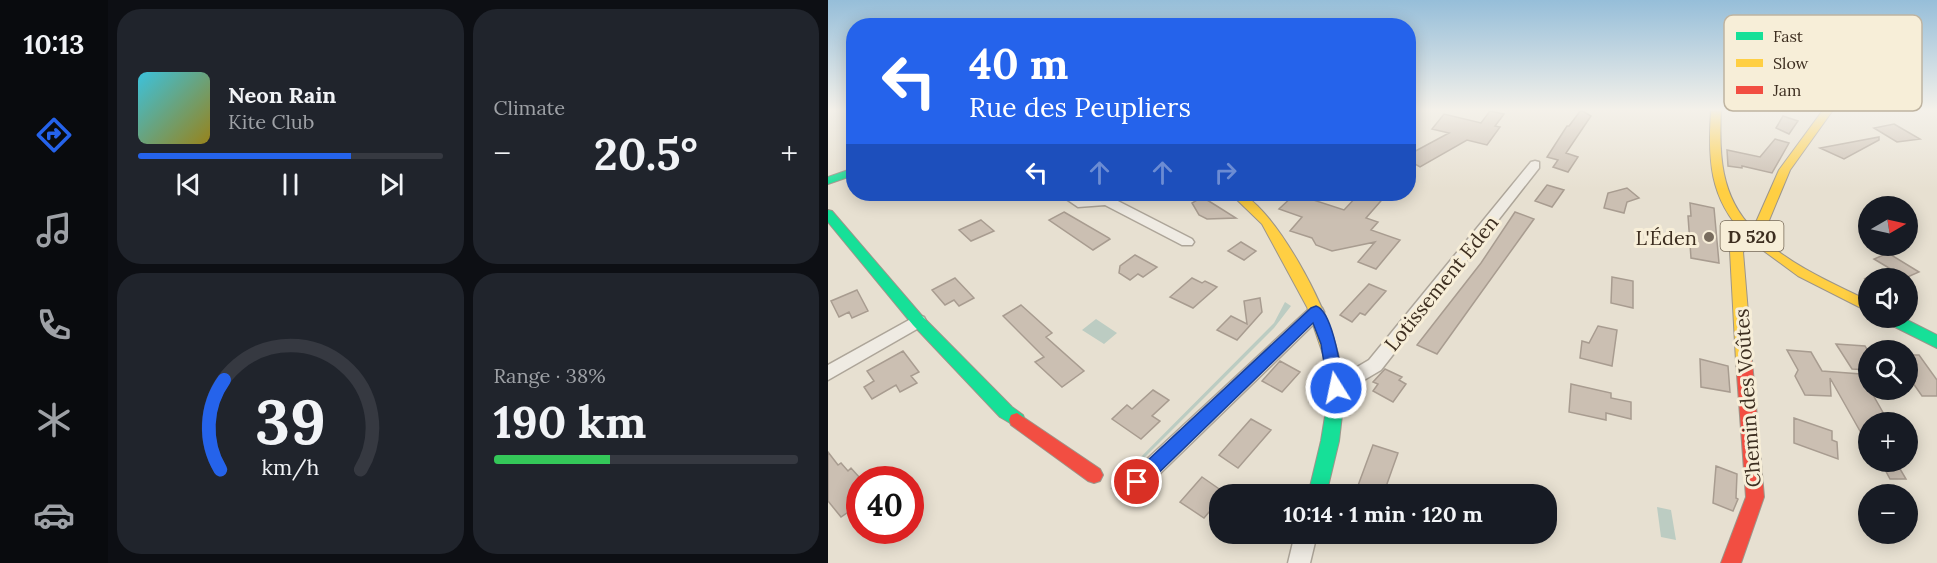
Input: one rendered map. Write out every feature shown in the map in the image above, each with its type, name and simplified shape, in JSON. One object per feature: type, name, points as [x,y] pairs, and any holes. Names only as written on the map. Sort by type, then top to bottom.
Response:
[{"type":"street","name":"D 520","points":[[1714,136],[1713,149],[1722,191],[1734,217],[1751,236],[1790,264],[1858,301]]},
{"type":"street","name":"Chemin des Voûtes","points":[[1731,563],[1755,496],[1736,251],[1759,230],[1785,170],[1809,136]]},
{"type":"street","name":"Lotissement Eden","points":[[1336,388],[1376,365],[1535,165]]},
{"type":"street","points":[[828,182],[846,174]]},
{"type":"street","points":[[1076,201],[1107,201],[1187,242]]},
{"type":"street","points":[[1246,201],[1263,212],[1316,312],[1328,344],[1336,388],[1328,456],[1320,484]]},
{"type":"street","points":[[828,214],[918,321],[1006,412],[1094,475]]},
{"type":"street","points":[[1137,482],[1316,312]]},
{"type":"street","points":[[828,373],[918,321]]},
{"type":"street","points":[[1910,328],[1937,342]]},
{"type":"street","points":[[1299,563],[1304,544]]},
{"type":"path","points":[[1094,475],[1114,490],[1121,492],[1129,490],[1137,482]]},
{"type":"shaded area","points":[[1285,302],[1291,306],[1274,328],[1116,486],[1114,484],[1274,323]]},
{"type":"shaded area","points":[[1096,319],[1117,333],[1104,344],[1082,330]]},
{"type":"shaded area","points":[[1657,507],[1671,510],[1676,540],[1661,537]]},
{"type":"building","points":[[1443,136],[1493,136],[1487,145],[1467,140],[1420,167],[1416,165],[1416,151]]},
{"type":"building","points":[[1560,136],[1577,136],[1566,153],[1578,157],[1568,172],[1553,167],[1558,160],[1547,157]]},
{"type":"building","points":[[1888,136],[1915,136],[1920,139],[1897,142]]},
{"type":"building","points":[[1879,137],[1879,140],[1844,159],[1820,148]]},
{"type":"building","points":[[1775,139],[1789,143],[1772,173],[1742,166],[1742,168],[1728,166],[1727,150],[1760,157]]},
{"type":"building","points":[[1547,185],[1564,190],[1552,207],[1535,201]]},
{"type":"building","points":[[1627,188],[1639,198],[1627,202],[1624,213],[1604,208],[1608,193]]},
{"type":"building","points":[[1208,201],[1236,218],[1207,219],[1199,215],[1192,203]]},
{"type":"building","points":[[1288,201],[1316,201],[1344,210],[1352,201],[1381,201],[1366,218],[1378,222],[1371,230],[1400,240],[1376,269],[1358,262],[1375,242],[1332,251],[1316,245],[1312,238],[1290,231],[1302,217],[1279,209]]},
{"type":"building","points":[[1690,203],[1714,208],[1719,263],[1691,258],[1688,216],[1691,216]]},
{"type":"building","points":[[1064,212],[1110,239],[1093,250],[1049,220]]},
{"type":"building","points":[[1515,212],[1534,219],[1437,354],[1417,345],[1481,263]]},
{"type":"building","points":[[981,220],[994,231],[971,241],[959,230]]},
{"type":"building","points":[[1241,242],[1256,251],[1244,260],[1228,251]]},
{"type":"building","points":[[1135,255],[1157,267],[1143,277],[1138,274],[1130,280],[1119,273],[1120,266]]},
{"type":"building","points":[[1881,256],[1893,256],[1912,268],[1889,268],[1874,259]]},
{"type":"building","points":[[1612,277],[1633,281],[1633,308],[1611,303]]},
{"type":"building","points":[[955,278],[974,298],[959,306],[954,300],[945,305],[932,290]]},
{"type":"building","points":[[1192,278],[1217,287],[1193,308],[1170,297]]},
{"type":"building","points":[[1369,284],[1386,291],[1365,315],[1360,313],[1352,322],[1340,315]]},
{"type":"building","points":[[857,290],[868,311],[852,318],[849,312],[839,317],[831,301]]},
{"type":"building","points":[[1260,298],[1262,312],[1237,340],[1217,330],[1231,316],[1247,324],[1244,301]]},
{"type":"building","points":[[1021,305],[1052,333],[1046,337],[1084,371],[1062,387],[1035,362],[1044,357],[1003,316]]},
{"type":"building","points":[[1598,326],[1617,330],[1612,366],[1580,358],[1582,341],[1589,343]]},
{"type":"building","points":[[1836,344],[1858,346],[1858,369],[1852,369]]},
{"type":"building","points":[[1787,350],[1811,352],[1822,371],[1858,374],[1858,400],[1876,400],[1883,412],[1858,412],[1858,428],[1830,378],[1831,396],[1805,395],[1795,376],[1798,370]]},
{"type":"building","points":[[903,351],[919,372],[911,376],[917,383],[900,392],[896,385],[872,399],[864,387],[874,381],[867,371]]},
{"type":"building","points":[[1918,355],[1937,380],[1937,396],[1922,396],[1918,390]]},
{"type":"building","points":[[1700,359],[1728,366],[1730,392],[1701,387]]},
{"type":"building","points":[[1280,361],[1300,372],[1282,392],[1262,381]]},
{"type":"building","points":[[1385,369],[1402,377],[1399,380],[1406,384],[1393,402],[1373,391],[1378,384],[1373,382]]},
{"type":"building","points":[[1571,384],[1611,393],[1611,398],[1631,402],[1631,419],[1606,413],[1606,420],[1569,412]]},
{"type":"building","points":[[1153,390],[1169,400],[1152,416],[1160,421],[1141,439],[1112,419],[1127,405],[1132,409]]},
{"type":"building","points":[[1794,418],[1832,431],[1832,440],[1837,442],[1838,459],[1794,443]]},
{"type":"building","points":[[1251,419],[1271,430],[1238,468],[1219,455]]},
{"type":"building","points":[[1373,445],[1398,453],[1387,484],[1359,484]]},
{"type":"building","points":[[828,452],[838,465],[841,463],[846,469],[846,514],[841,517],[828,501]]},
{"type":"building","points":[[1716,466],[1737,474],[1736,498],[1738,499],[1733,511],[1713,503]]},
{"type":"building","points":[[1886,472],[1902,472],[1906,479],[1890,479]]},
{"type":"building","points":[[1202,477],[1212,484],[1209,484],[1209,512],[1204,518],[1180,502]]},
{"type":"traffic: fast","points":[[828,181],[846,174]]},
{"type":"traffic: fast","points":[[828,214],[918,321],[1006,412],[1017,420]]},
{"type":"traffic: fast","points":[[1910,328],[1937,342]]},
{"type":"traffic: fast","points":[[1320,484],[1330,441],[1336,398]]},
{"type":"traffic: slow","points":[[1715,136],[1717,175],[1730,207],[1744,226],[1761,244],[1781,259],[1858,302]]},
{"type":"traffic: slow","points":[[1744,361],[1736,251],[1759,230],[1785,170],[1809,136]]},
{"type":"traffic: slow","points":[[1247,201],[1266,222],[1314,307],[1328,342],[1336,398]]},
{"type":"traffic: jam","points":[[1731,563],[1755,497],[1744,361]]},
{"type":"traffic: jam","points":[[1017,420],[1094,475]]},
{"type":"place","name":"L'Éden","points":[[1709,237]]},
{"type":"route","points":[[1137,482],[1316,312],[1328,344],[1336,388]]}]
